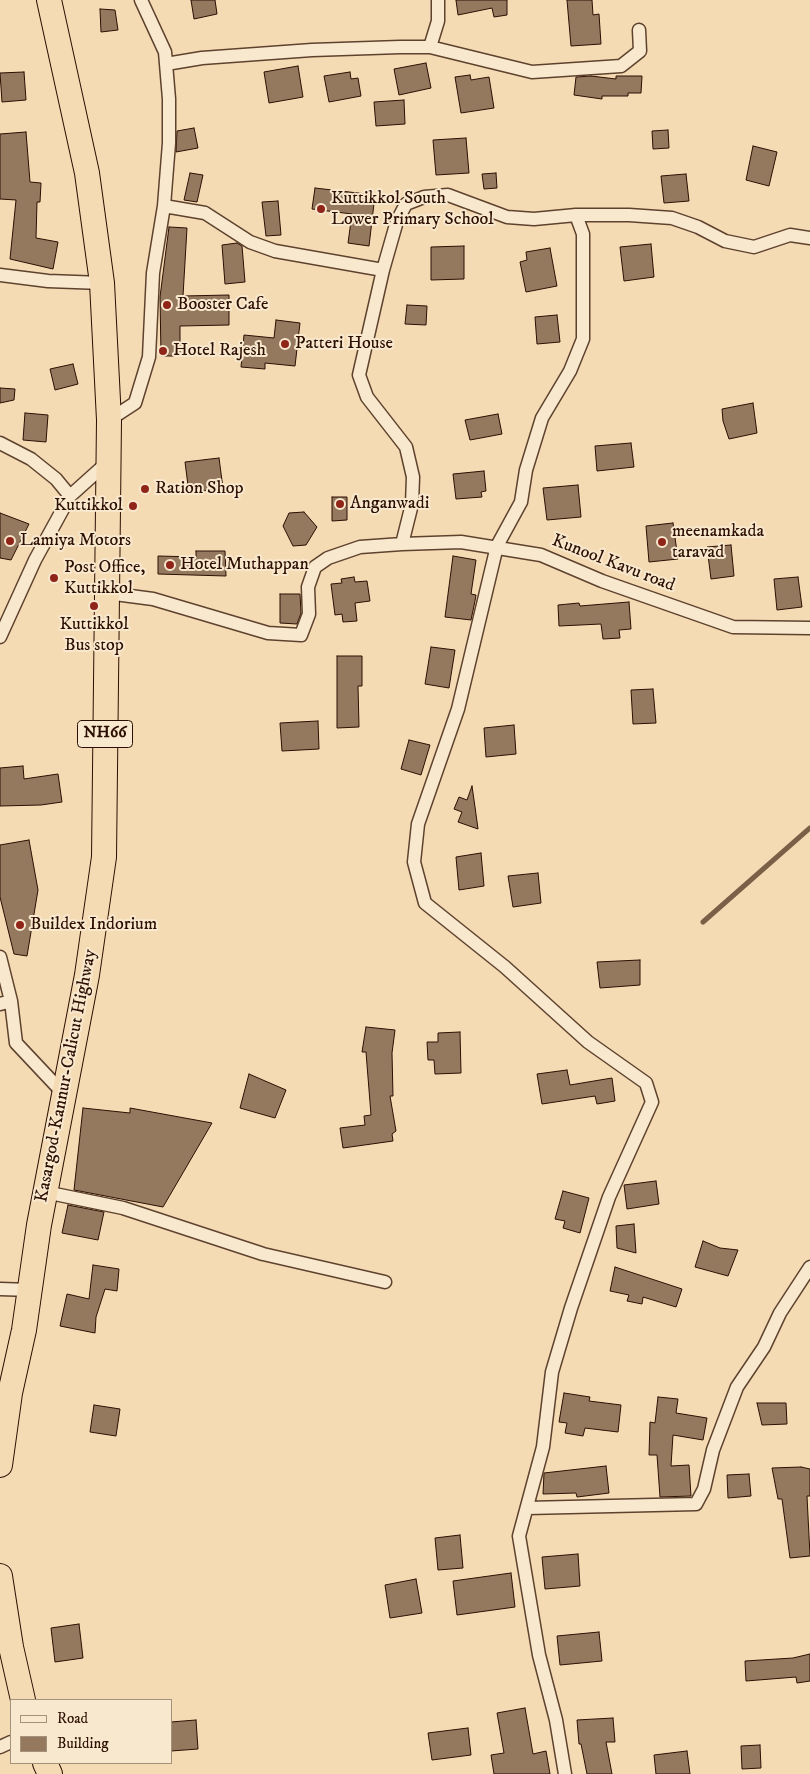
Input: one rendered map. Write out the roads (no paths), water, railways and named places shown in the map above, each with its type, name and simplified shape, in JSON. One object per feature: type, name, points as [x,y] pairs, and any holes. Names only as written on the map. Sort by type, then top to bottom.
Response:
[{"type":"highway","name":"Kasargod-Kannur-Calicut Highway","points":[[0,1465],[10,1393],[31,1290],[45,1192],[87,975],[104,858],[110,420],[102,283],[87,173],[49,0]]},
{"type":"highway","points":[[0,1576],[11,1647],[23,1699]]},
{"type":"street","points":[[110,420],[136,403],[149,357],[153,273],[164,206],[169,143],[169,98],[164,52],[142,0]]},
{"type":"street","points":[[430,47],[438,21],[438,0]]},
{"type":"street","points":[[166,64],[202,58],[312,50],[430,47],[532,72],[621,66],[640,51],[639,30]]},
{"type":"street","points":[[402,544],[412,504],[413,477],[406,447],[367,397],[358,375],[383,270],[397,221],[406,204],[424,197],[448,195],[507,217],[534,219],[576,215],[672,218],[698,226],[725,240],[754,247],[790,235],[810,238]]},
{"type":"street","points":[[164,206],[205,213],[250,242],[276,250],[383,270]]},
{"type":"street","points":[[565,1774],[556,1720],[539,1655],[523,1571],[519,1536],[543,1447],[552,1372],[571,1308],[609,1197],[652,1102],[646,1083],[588,1042],[525,985],[425,903],[414,862],[418,824],[458,709],[497,546],[521,502],[526,470],[542,418],[570,371],[584,339],[583,234],[576,215]]},
{"type":"street","points":[[0,275],[48,281],[102,283]]},
{"type":"street","points":[[0,443],[31,460],[56,479],[70,496]]},
{"type":"street","points":[[0,637],[35,560],[70,496],[109,462]]},
{"type":"street","name":"Kunool Kavu road","points":[[107,593],[153,598],[268,633],[301,635],[310,614],[308,587],[315,567],[328,558],[360,547],[461,542],[497,546],[541,555],[610,585],[733,627],[810,628]]},
{"type":"street","points":[[0,957],[5,1002],[16,1043],[64,1094]]},
{"type":"street","points":[[45,1192],[122,1208],[263,1254],[386,1282]]},
{"type":"street","points":[[526,1508],[696,1504],[704,1489],[714,1450],[737,1387],[764,1347],[780,1313],[810,1268]]},
{"type":"street","points":[[0,1289],[31,1290]]},
{"type":"waterway","points":[[703,922],[810,828]]},
{"type":"place","name":"Kuttikkol South Lower Primary School","points":[[321,209]]},
{"type":"place","name":"Booster Cafe","points":[[167,305]]},
{"type":"place","name":"Patteri House","points":[[285,344]]},
{"type":"place","name":"Hotel Rajesh","points":[[163,351]]},
{"type":"place","name":"Ration Shop","points":[[145,489]]},
{"type":"place","name":"Anganwadi","points":[[340,504]]},
{"type":"place","name":"Kuttikkol","points":[[133,506]]},
{"type":"place","name":"Lamiya Motors","points":[[10,541]]},
{"type":"place","name":"meenamkada taravad","points":[[662,542]]},
{"type":"place","name":"Hotel Muthappan","points":[[170,565]]},
{"type":"place","name":"Post Office, Kuttikkol","points":[[54,578]]},
{"type":"place","name":"Kuttikkol Bus stop","points":[[94,606]]},
{"type":"place","name":"Buildex Indorium","points":[[20,925]]}]
